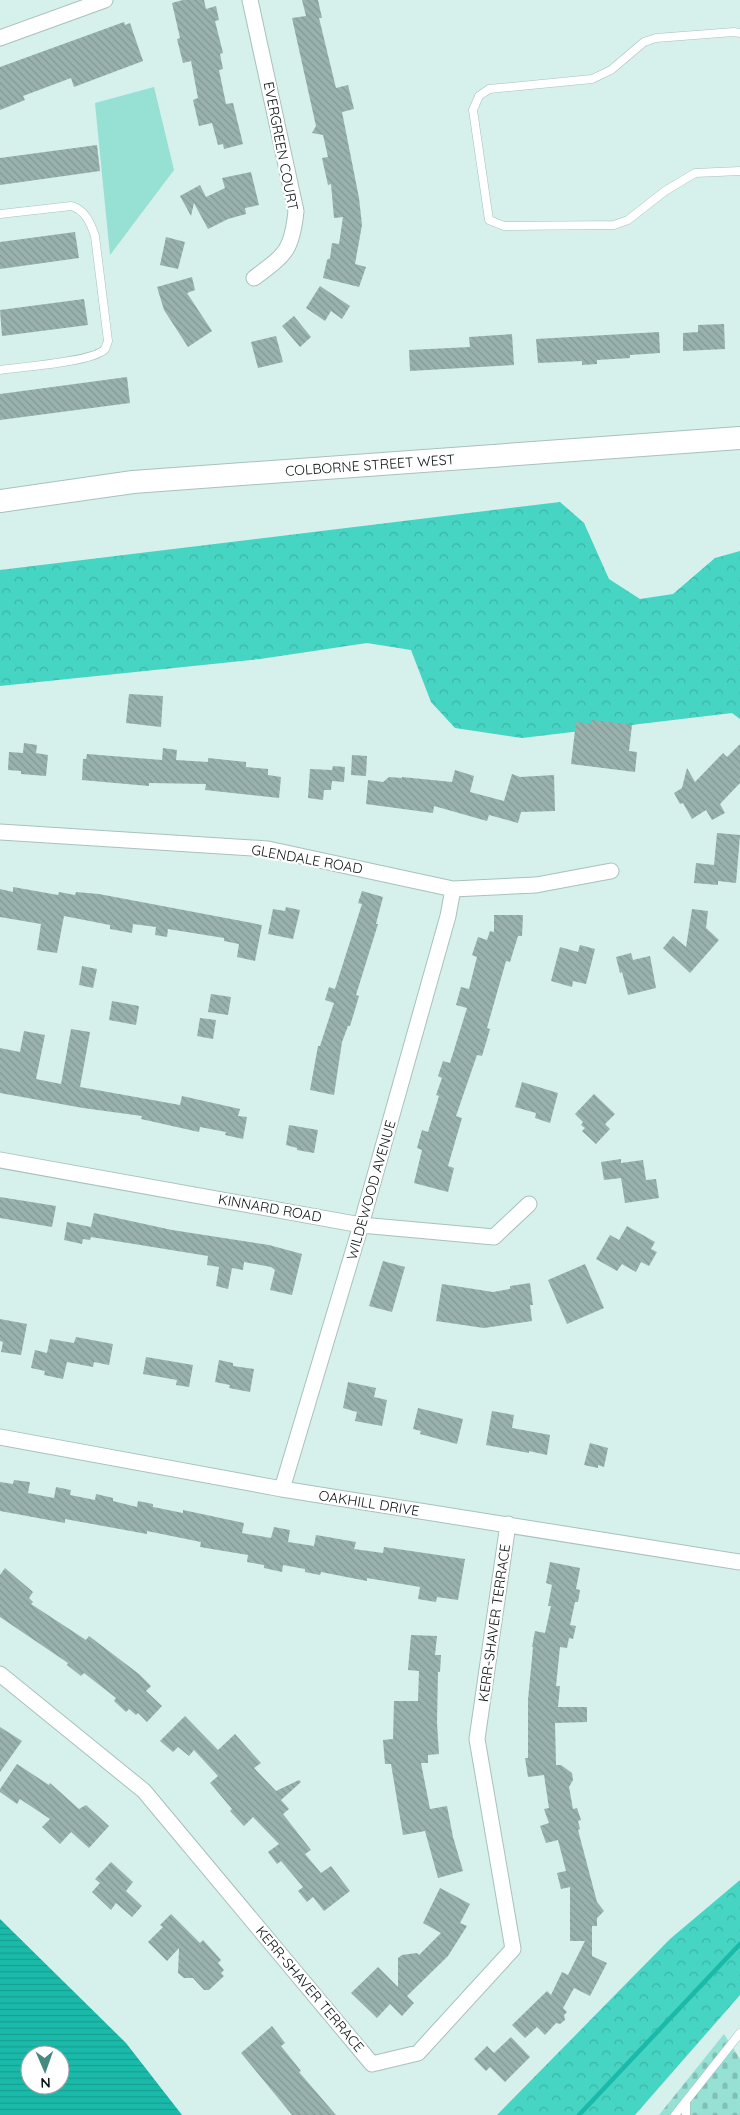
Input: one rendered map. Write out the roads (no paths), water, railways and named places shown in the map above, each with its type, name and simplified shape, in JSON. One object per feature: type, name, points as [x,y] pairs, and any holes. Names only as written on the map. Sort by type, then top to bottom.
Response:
[{"type":"main road","name":"COLBORNE STREET WEST","points":[[0,501],[133,482],[740,438]]},
{"type":"street","points":[[0,38],[105,0]]},
{"type":"street","name":"EVERGREEN COURT","points":[[250,0],[296,212],[294,233],[288,248],[281,258],[254,278]]},
{"type":"street","name":"GLENDALE ROAD","points":[[0,832],[268,849],[453,889],[536,885],[611,871]]},
{"type":"street","name":"WILDEWOOD AVENUE","points":[[282,1489],[361,1225],[448,916],[453,889]]},
{"type":"street","name":"KINNARD ROAD","points":[[0,1160],[361,1225],[494,1237],[529,1204]]},
{"type":"street","name":"OAKHILL DRIVE","points":[[0,1437],[282,1489],[740,1562]]},
{"type":"street","name":"KERR-SHAVER TERRACE","points":[[0,1674],[144,1791],[372,2064],[418,2053],[513,1949],[477,1739],[508,1524]]},
{"type":"lane","points":[[740,33],[656,38],[644,42],[611,70],[592,79],[489,88],[479,96],[473,110],[489,220],[504,226],[614,225],[628,220],[665,191],[695,172],[740,171]]},
{"type":"lane","points":[[0,214],[71,206],[76,207],[90,221],[95,236],[108,341],[104,349],[95,355],[73,361],[0,370]]},
{"type":"lane","points":[[675,2115],[740,2033]]},
{"type":"lane","points":[[686,2101],[686,2115]]},
{"type":"waterway","points":[[579,2115],[740,1944]]}]
